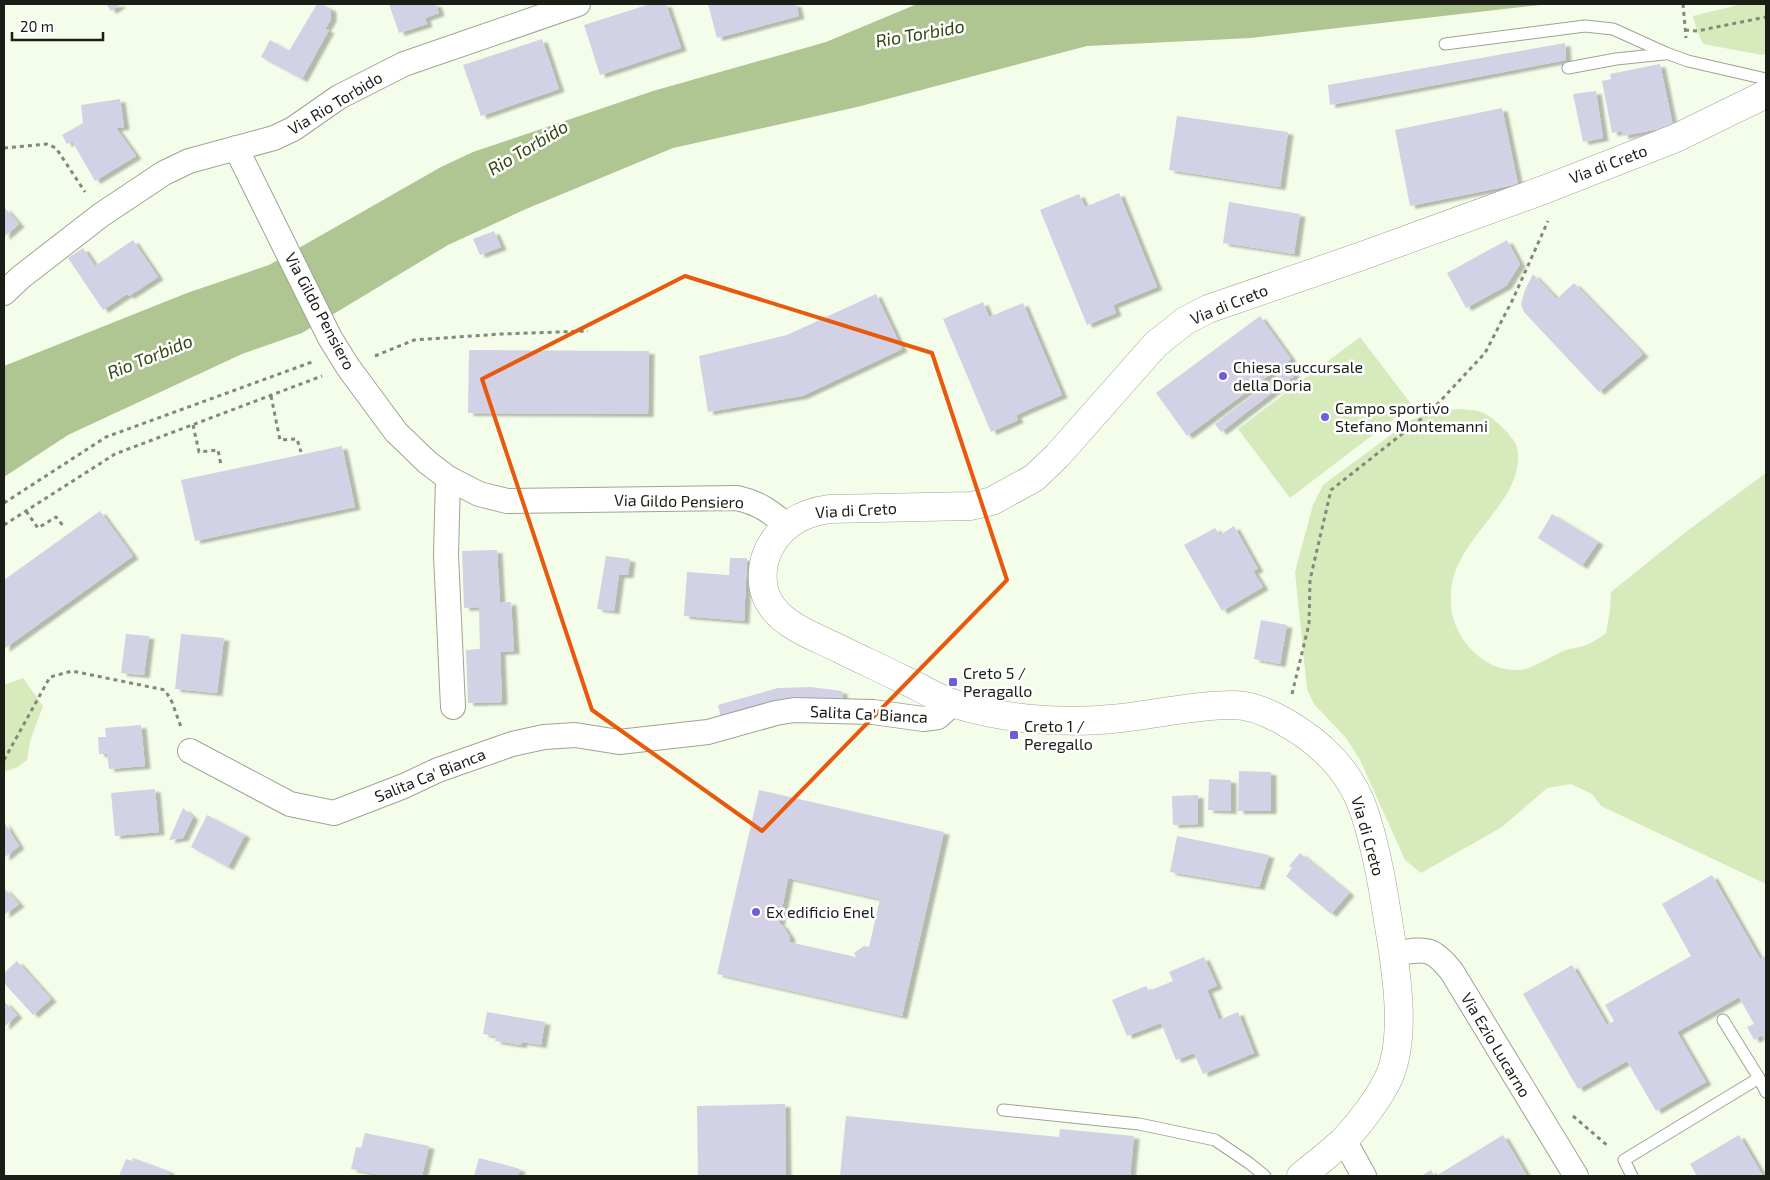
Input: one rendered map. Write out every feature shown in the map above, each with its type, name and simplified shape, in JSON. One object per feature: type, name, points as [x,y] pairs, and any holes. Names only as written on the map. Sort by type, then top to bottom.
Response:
[{"type":"main road","name":"Via di Creto","points":[[1301,1176],[1344,1140],[1369,1110],[1389,1077],[1398,1033],[1397,990],[1393,954],[1381,880],[1365,813],[1354,789],[1329,754],[1308,736],[1285,722],[1251,706],[1232,705],[1100,720],[1054,721],[1002,714],[953,703],[811,635],[784,620],[772,607],[765,592],[762,577],[764,563],[769,550],[776,537],[787,526],[807,513],[830,508],[971,506],[992,501],[1014,490],[1040,473],[1156,344],[1185,321],[1208,309],[1359,257],[1566,181],[1676,138],[1766,94]]},
{"type":"street","name":"Via Rio Torbido","points":[[4,293],[101,215],[164,173],[189,161],[263,142],[293,129],[339,97],[404,64],[578,4]]},
{"type":"street","name":"Via Gildo Pensiero","points":[[236,148],[339,352],[396,432],[427,462],[448,478],[480,494],[507,501],[737,498],[754,502],[787,526]]},
{"type":"street","points":[[448,478],[446,555],[453,707]]},
{"type":"street","name":"Salita Ca' Bianca","points":[[190,751],[290,804],[334,813],[404,786],[438,770],[512,744],[544,737],[574,735],[619,742],[708,732],[776,713],[794,710],[873,712],[923,720],[938,717],[953,703]]},
{"type":"street","name":"Via Ezio Lucarno","points":[[1393,954],[1422,949],[1440,957],[1452,972],[1576,1176]]},
{"type":"street","points":[[1344,1140],[1364,1176]]},
{"type":"lane","points":[[1445,44],[1585,26],[1613,29],[1688,61],[1766,79]]},
{"type":"lane","points":[[1568,68],[1616,59],[1666,53]]},
{"type":"lane","points":[[1724,1020],[1766,1092]]},
{"type":"lane","points":[[1632,1176],[1624,1160],[1759,1078]]},
{"type":"lane","points":[[1003,1110],[1139,1124],[1215,1140],[1265,1176]]},
{"type":"path","points":[[1683,4],[1688,61]]},
{"type":"path","points":[[1685,30],[1697,31],[1766,17]]},
{"type":"path","points":[[4,148],[47,144],[56,148],[101,215]]},
{"type":"path","points":[[1285,722],[1309,624],[1310,580],[1331,490],[1430,412],[1485,353],[1513,298],[1566,181]]},
{"type":"path","points":[[4,503],[106,436],[339,352],[414,340],[588,331]]},
{"type":"path","points":[[4,525],[114,454],[271,396],[339,352]]},
{"type":"path","points":[[271,396],[280,440],[297,439],[301,452]]},
{"type":"path","points":[[193,425],[199,452],[218,450],[221,465]]},
{"type":"path","points":[[26,511],[38,528],[56,517],[64,527]]},
{"type":"path","points":[[4,760],[50,677],[72,671],[165,690],[172,702],[190,751]]},
{"type":"path","points":[[1569,1112],[1624,1160]]},
{"type":"highlighted area","points":[[685,276],[932,353],[1007,580],[762,831],[592,710],[482,379]]},
{"type":"shaded area","points":[[1742,4],[1766,4],[1766,54],[1762,55],[1703,44],[1693,16]]},
{"type":"shaded area","name":"Campo sportivo Stefano Montemanni","points":[[1360,337],[1412,405],[1290,498],[1238,429]]},
{"type":"shaded area","points":[[1461,409],[1478,411],[1488,415],[1508,433],[1517,447],[1517,467],[1511,485],[1501,503],[1462,556],[1454,575],[1451,596],[1453,618],[1463,639],[1478,656],[1497,667],[1508,670],[1520,670],[1530,667],[1564,651],[1587,645],[1606,633],[1611,592],[1687,531],[1766,473],[1766,884],[1601,806],[1592,794],[1571,784],[1547,788],[1502,827],[1421,873],[1405,860],[1360,760],[1346,738],[1314,704],[1307,689],[1295,572],[1313,505],[1323,485],[1411,420],[1439,411]]},
{"type":"shaded area","points":[[23,678],[43,706],[30,741],[27,760],[18,767],[4,772],[4,685]]},
{"type":"water","name":"Rio Torbido","points":[[917,4],[1549,4],[1251,38],[1087,46],[857,107],[673,148],[526,209],[448,245],[302,333],[242,354],[68,435],[4,477],[4,366],[187,293],[269,265],[441,167],[473,152],[653,91],[826,42]]},
{"type":"building","points":[[106,4],[121,4],[111,11]]},
{"type":"building","points":[[317,4],[331,9],[331,19],[325,29],[329,30],[302,79],[261,57],[270,40],[289,51]]},
{"type":"building","points":[[389,4],[436,4],[439,13],[425,18],[427,24],[399,33]]},
{"type":"building","points":[[650,4],[666,4],[681,48],[600,75],[584,25]]},
{"type":"building","points":[[708,4],[796,4],[799,16],[717,38]]},
{"type":"building","points":[[542,39],[559,89],[481,116],[463,65]]},
{"type":"building","points":[[1565,43],[1566,60],[1330,105],[1328,85]]},
{"type":"building","points":[[1660,64],[1673,126],[1623,136],[1622,131],[1612,133],[1602,81],[1611,79],[1610,74]]},
{"type":"building","points":[[1596,91],[1603,138],[1583,142],[1573,94]]},
{"type":"building","points":[[120,99],[124,127],[116,128],[136,156],[95,181],[72,141],[67,144],[62,135],[83,123],[81,105]]},
{"type":"building","points":[[1502,108],[1518,184],[1410,206],[1395,130]]},
{"type":"building","points":[[1177,116],[1288,132],[1280,187],[1169,170]]},
{"type":"building","points":[[1119,193],[1157,287],[1113,305],[1116,313],[1087,325],[1040,210],[1079,194],[1085,207]]},
{"type":"building","points":[[1229,202],[1300,214],[1294,254],[1223,243]]},
{"type":"building","points":[[4,207],[19,224],[4,237]]},
{"type":"building","points":[[494,231],[501,247],[480,255],[473,239]]},
{"type":"building","points":[[133,240],[158,277],[103,310],[68,258],[83,248],[95,266]]},
{"type":"building","points":[[1507,240],[1520,264],[1506,286],[1466,308],[1447,273]]},
{"type":"building","points":[[1533,274],[1557,299],[1574,283],[1643,354],[1599,392],[1524,312],[1521,304]]},
{"type":"building","points":[[876,294],[902,349],[802,396],[708,412],[699,356],[787,335]]},
{"type":"building","points":[[983,302],[989,317],[1023,303],[1062,395],[1016,415],[1018,420],[991,432],[943,319]]},
{"type":"building","name":"Chiesa succursale della Doria","points":[[1260,316],[1291,359],[1187,436],[1156,393]]},
{"type":"building","points":[[469,350],[649,351],[648,414],[468,413]]},
{"type":"building","points":[[1289,367],[1295,375],[1221,432],[1215,424]]},
{"type":"building","points":[[342,446],[355,507],[195,541],[181,480]]},
{"type":"building","points":[[100,511],[133,556],[4,649],[4,580]]},
{"type":"building","points":[[1552,514],[1598,542],[1582,566],[1538,538]]},
{"type":"building","points":[[1234,526],[1258,569],[1253,571],[1263,587],[1222,611],[1184,545],[1215,528],[1220,535]]},
{"type":"building","points":[[497,550],[500,603],[511,602],[514,651],[500,652],[502,702],[468,703],[466,650],[480,649],[479,607],[464,608],[462,551]]},
{"type":"building","points":[[606,556],[630,559],[628,575],[619,575],[614,611],[597,609]]},
{"type":"building","points":[[730,558],[747,558],[744,621],[684,616],[687,572],[729,575]]},
{"type":"building","points":[[1261,620],[1287,625],[1280,664],[1254,659]]},
{"type":"building","points":[[126,634],[149,636],[144,675],[121,673]]},
{"type":"building","points":[[181,634],[224,638],[217,693],[175,689]]},
{"type":"building","points":[[811,687],[842,691],[843,705],[722,724],[718,705],[778,688]]},
{"type":"building","points":[[141,725],[145,766],[109,769],[107,754],[99,754],[98,737],[106,737],[105,728]]},
{"type":"building","points":[[1239,771],[1271,772],[1271,811],[1238,811]]},
{"type":"building","points":[[1209,779],[1231,780],[1231,811],[1208,810]]},
{"type":"building","points":[[155,789],[159,832],[115,836],[111,793]]},
{"type":"building","name":"Ex edificio Enel","points":[[759,790],[944,832],[902,1016],[717,974]],"holes":[[[788,878],[880,899],[869,947],[864,946],[854,953],[856,957],[789,942],[790,937],[782,925],[779,924]]]},
{"type":"building","points":[[1198,795],[1198,824],[1173,825],[1172,796]]},
{"type":"building","points":[[183,808],[193,817],[183,838],[169,840]]},
{"type":"building","points":[[207,815],[245,835],[228,867],[191,847]]},
{"type":"building","points":[[4,822],[19,846],[4,858]]},
{"type":"building","points":[[1177,836],[1269,855],[1259,887],[1170,872]]},
{"type":"building","points":[[1300,853],[1349,893],[1331,914],[1286,876],[1292,868],[1289,866]]},
{"type":"building","points":[[1712,875],[1760,959],[1766,956],[1766,1043],[1762,1035],[1754,1040],[1747,1027],[1754,1024],[1739,997],[1677,1032],[1706,1082],[1656,1111],[1627,1061],[1578,1089],[1523,994],[1572,965],[1607,1025],[1614,1021],[1605,1005],[1691,956],[1662,904]]},
{"type":"building","points":[[4,888],[19,904],[4,915]]},
{"type":"building","points":[[1204,957],[1217,986],[1207,990],[1219,1020],[1238,1012],[1254,1053],[1203,1074],[1194,1053],[1176,1060],[1161,1023],[1127,1036],[1112,1000],[1146,986],[1149,991],[1173,981],[1169,972]]},
{"type":"building","points":[[17,961],[51,999],[33,1015],[4,983],[4,973]]},
{"type":"building","points":[[4,1001],[17,1015],[4,1027]]},
{"type":"building","points":[[487,1012],[545,1022],[541,1045],[522,1042],[521,1045],[495,1041],[496,1036],[483,1034]]},
{"type":"building","points":[[785,1104],[786,1176],[698,1176],[697,1106]]},
{"type":"building","points":[[846,1116],[1059,1137],[1060,1129],[1134,1136],[1130,1176],[840,1176]]},
{"type":"building","points":[[365,1133],[429,1146],[422,1176],[387,1176],[351,1169],[356,1147],[361,1148]]},
{"type":"building","points":[[1503,1135],[1527,1176],[1436,1176]]},
{"type":"building","points":[[1739,1135],[1763,1176],[1697,1176],[1690,1164]]},
{"type":"building","points":[[133,1158],[169,1171],[168,1174],[172,1176],[119,1176],[126,1159],[132,1161]]},
{"type":"building","points":[[479,1158],[520,1169],[518,1176],[474,1176]]},
{"type":"building","points":[[1431,1170],[1434,1176],[1421,1176]]},
{"type":"place","name":"Chiesa succursale della Doria","points":[[1223,376]]},
{"type":"place","name":"Campo sportivo Stefano Montemanni","points":[[1325,417]]},
{"type":"place","name":"Creto 5 / Peragallo","points":[[953,682]]},
{"type":"place","name":"Creto 1 / Peregallo","points":[[1014,735]]},
{"type":"place","name":"Ex edificio Enel","points":[[756,912]]}]
